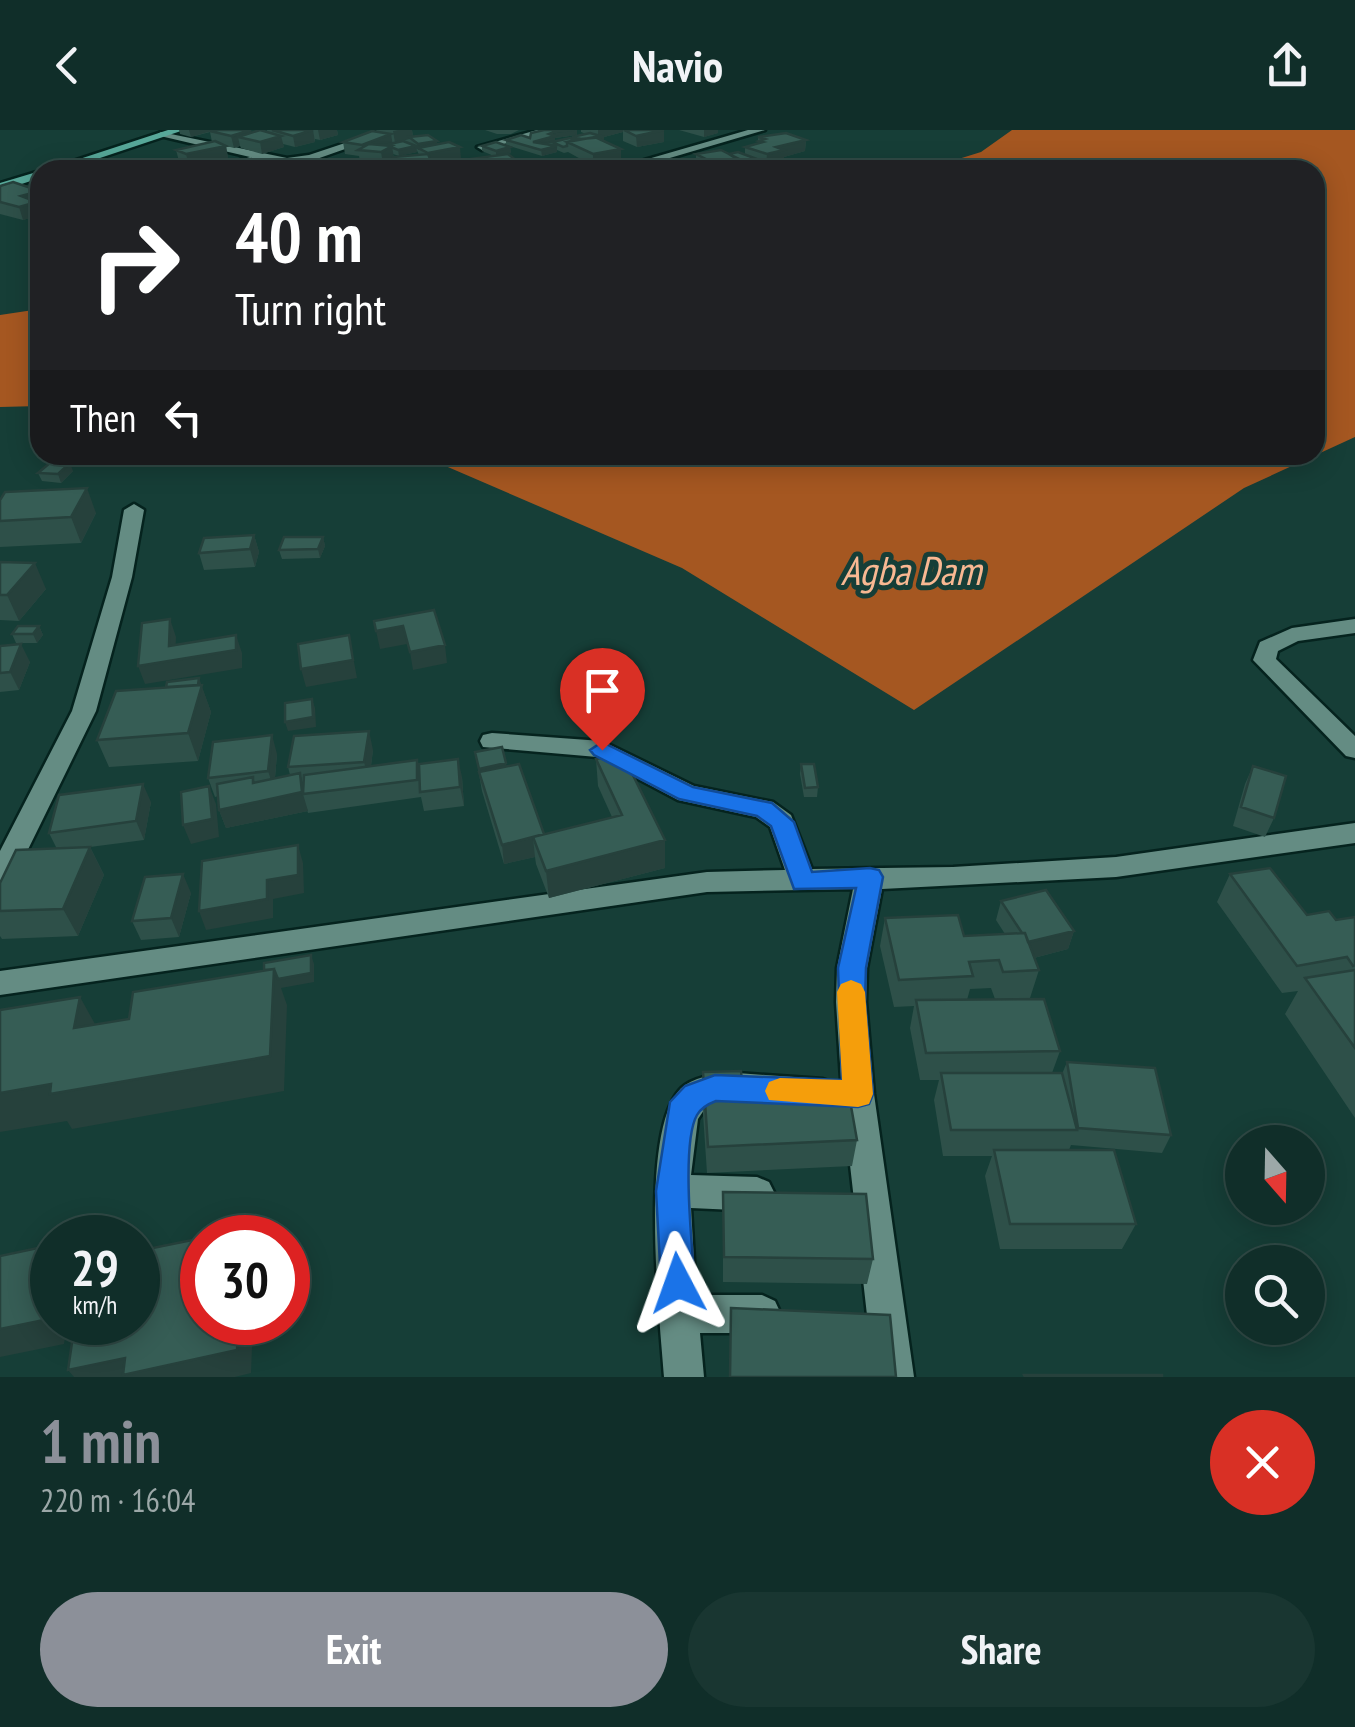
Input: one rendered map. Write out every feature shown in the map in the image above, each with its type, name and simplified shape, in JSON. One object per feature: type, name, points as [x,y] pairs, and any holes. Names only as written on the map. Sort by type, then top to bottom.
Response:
[{"type":"main road","points":[[84,160],[178,130]]},
{"type":"main road","points":[[0,186],[30,177]]},
{"type":"street","points":[[295,160],[394,130]]},
{"type":"street","points":[[482,147],[550,130]]},
{"type":"street","points":[[652,160],[760,130]]},
{"type":"street","points":[[162,136],[277,160]]},
{"type":"street","points":[[251,160],[258,158]]},
{"type":"street","points":[[0,878],[84,711],[122,577],[134,510]]},
{"type":"street","points":[[1355,626],[1292,635],[1268,646],[1264,660],[1355,750]]},
{"type":"street","points":[[492,741],[602,750],[687,794],[764,809],[782,822],[803,882]]},
{"type":"street","points":[[0,983],[707,882],[953,877],[1116,868],[1355,833]]},
{"type":"street","points":[[870,877],[852,968],[850,1002],[872,1199],[868,1314],[894,1377]]},
{"type":"street","points":[[684,1377],[672,1191],[680,1112],[695,1096],[715,1088],[858,1094]]},
{"type":"street","points":[[672,1191],[799,1196]]},
{"type":"street","points":[[836,1197],[872,1199]]},
{"type":"street","points":[[680,1314],[793,1314]]},
{"type":"water","name":"Agba Dam","points":[[1012,130],[1355,130],[1355,437],[1325,451],[1325,160],[955,160],[981,152]]},
{"type":"water","points":[[30,310],[30,406],[0,407],[0,315]]},
{"type":"water","name":"Agba Dam","points":[[443,465],[1294,465],[1244,488],[914,710],[682,568]]},
{"type":"building","points":[[251,130],[231,136],[210,131]]},
{"type":"building","points":[[260,130],[281,136],[260,142],[238,137]]},
{"type":"building","points":[[272,130],[313,130],[293,136]]},
{"type":"building","points":[[574,130],[554,132],[549,134],[555,136],[533,142],[557,146],[541,150],[506,140],[521,135],[530,138],[531,133]]},
{"type":"building","points":[[624,130],[664,130],[636,136]]},
{"type":"building","points":[[372,131],[391,134],[362,145],[343,142]]},
{"type":"building","points":[[590,133],[604,137],[572,137]]},
{"type":"building","points":[[786,133],[806,140],[776,147],[784,150],[767,154],[745,147],[765,139],[758,137]]},
{"type":"building","points":[[428,135],[437,141],[418,144],[409,137]]},
{"type":"building","points":[[595,137],[621,149],[593,154],[567,142]]},
{"type":"building","points":[[575,140],[563,147],[552,142]]},
{"type":"building","points":[[215,141],[226,146],[186,154],[176,150]]},
{"type":"building","points":[[403,141],[416,146],[398,150],[385,145]]},
{"type":"building","points":[[449,142],[460,147],[428,153],[418,148]]},
{"type":"building","points":[[496,142],[510,147],[496,151],[482,146]]},
{"type":"building","points":[[369,144],[392,146],[381,152],[358,150]]},
{"type":"building","points":[[721,150],[741,160],[708,160],[696,154]]},
{"type":"building","points":[[738,152],[754,158],[738,160],[729,154]]},
{"type":"building","points":[[428,154],[431,160],[394,160],[393,157]]},
{"type":"building","points":[[508,154],[516,160],[471,160]]},
{"type":"building","points":[[13,182],[30,188],[30,194],[21,196],[30,199],[30,204],[19,207],[0,202],[0,186]]},
{"type":"building","points":[[47,465],[68,465],[58,474],[38,473]]},
{"type":"building","points":[[87,488],[71,517],[0,521],[0,500],[5,492]]},
{"type":"building","points":[[254,535],[250,549],[199,553],[204,538]]},
{"type":"building","points":[[284,537],[323,537],[318,549],[279,550]]},
{"type":"building","points":[[0,562],[35,563],[7,595],[0,595]]},
{"type":"building","points":[[434,610],[445,645],[410,652],[403,626],[376,631],[374,621]]},
{"type":"building","points":[[170,619],[169,646],[236,635],[236,650],[138,666],[142,623]]},
{"type":"building","points":[[18,626],[39,626],[33,634],[12,634]]},
{"type":"building","points":[[349,635],[353,660],[301,669],[298,644]]},
{"type":"building","points":[[21,644],[10,672],[0,673],[0,646]]},
{"type":"building","points":[[618,670],[623,685],[607,688],[602,672]]},
{"type":"building","points":[[199,678],[198,685],[166,687],[167,682]]},
{"type":"building","points":[[202,685],[188,733],[97,740],[116,691]]},
{"type":"building","points":[[312,699],[313,717],[285,722],[285,703]]},
{"type":"building","points":[[369,731],[364,762],[288,767],[294,736]]},
{"type":"building","points":[[272,735],[268,771],[208,778],[213,742]]},
{"type":"building","points":[[502,747],[506,763],[479,769],[475,752]]},
{"type":"building","points":[[622,753],[665,840],[546,871],[533,837],[622,815],[596,759]]},
{"type":"building","points":[[458,759],[460,787],[420,792],[419,764]]},
{"type":"building","points":[[417,760],[417,780],[303,794],[304,775]]},
{"type":"building","points":[[519,764],[544,834],[502,845],[479,772]]},
{"type":"building","points":[[801,764],[814,764],[818,787],[805,788]]},
{"type":"building","points":[[1253,766],[1286,776],[1274,818],[1241,807]]},
{"type":"building","points":[[300,773],[302,792],[219,810],[217,784],[253,777],[253,783]]},
{"type":"building","points":[[143,784],[136,821],[49,833],[59,795]]},
{"type":"building","points":[[209,786],[212,819],[183,825],[181,792]]},
{"type":"building","points":[[298,845],[298,875],[267,880],[267,899],[199,911],[202,861]]},
{"type":"building","points":[[90,847],[63,909],[0,911],[0,883],[16,850]]},
{"type":"building","points":[[1270,868],[1307,915],[1329,911],[1336,920],[1355,917],[1355,965],[1347,957],[1297,966],[1230,874]]},
{"type":"building","points":[[183,874],[171,918],[132,921],[145,877]]},
{"type":"building","points":[[1046,890],[1074,931],[1028,942],[1001,901]]},
{"type":"building","points":[[958,915],[964,936],[1025,933],[1039,970],[1003,972],[999,960],[969,962],[973,976],[899,980],[885,918]]},
{"type":"building","points":[[311,955],[311,973],[278,979],[274,969],[264,970],[264,963]]},
{"type":"building","points":[[274,969],[270,1056],[50,1094],[51,1084],[0,1093],[0,1010],[80,997],[74,1028],[129,1019],[133,992]]},
{"type":"building","points":[[1355,970],[1355,1048],[1305,978]]},
{"type":"building","points":[[1044,999],[1060,1051],[926,1053],[916,1000]]},
{"type":"building","points":[[1067,1062],[1155,1068],[1171,1135],[1078,1128]]},
{"type":"building","points":[[741,1071],[743,1094],[848,1089],[857,1140],[708,1147],[703,1072]]},
{"type":"building","points":[[941,1073],[1062,1073],[1077,1130],[951,1130]]},
{"type":"building","points":[[994,1150],[1114,1150],[1136,1224],[1010,1224]]},
{"type":"building","points":[[723,1192],[866,1194],[873,1259],[724,1257]]},
{"type":"building","points":[[180,1242],[180,1345],[237,1345],[237,1350],[123,1375],[125,1358],[68,1370],[72,1345],[160,1345],[160,1247]]},
{"type":"building","points":[[30,1250],[30,1323],[0,1329],[0,1256]]},
{"type":"building","points":[[731,1308],[890,1315],[896,1377],[730,1377]]},
{"type":"building","points":[[1162,1375],[1162,1377],[1025,1377]]},
{"type":"slow traffic","points":[[780,1091],[858,1094],[851,992]]},
{"type":"route","points":[[602,750],[687,794],[764,809],[782,822],[803,882],[870,877],[852,968],[850,1002],[858,1094],[715,1088],[695,1096],[680,1112],[672,1191],[678,1283]]}]
